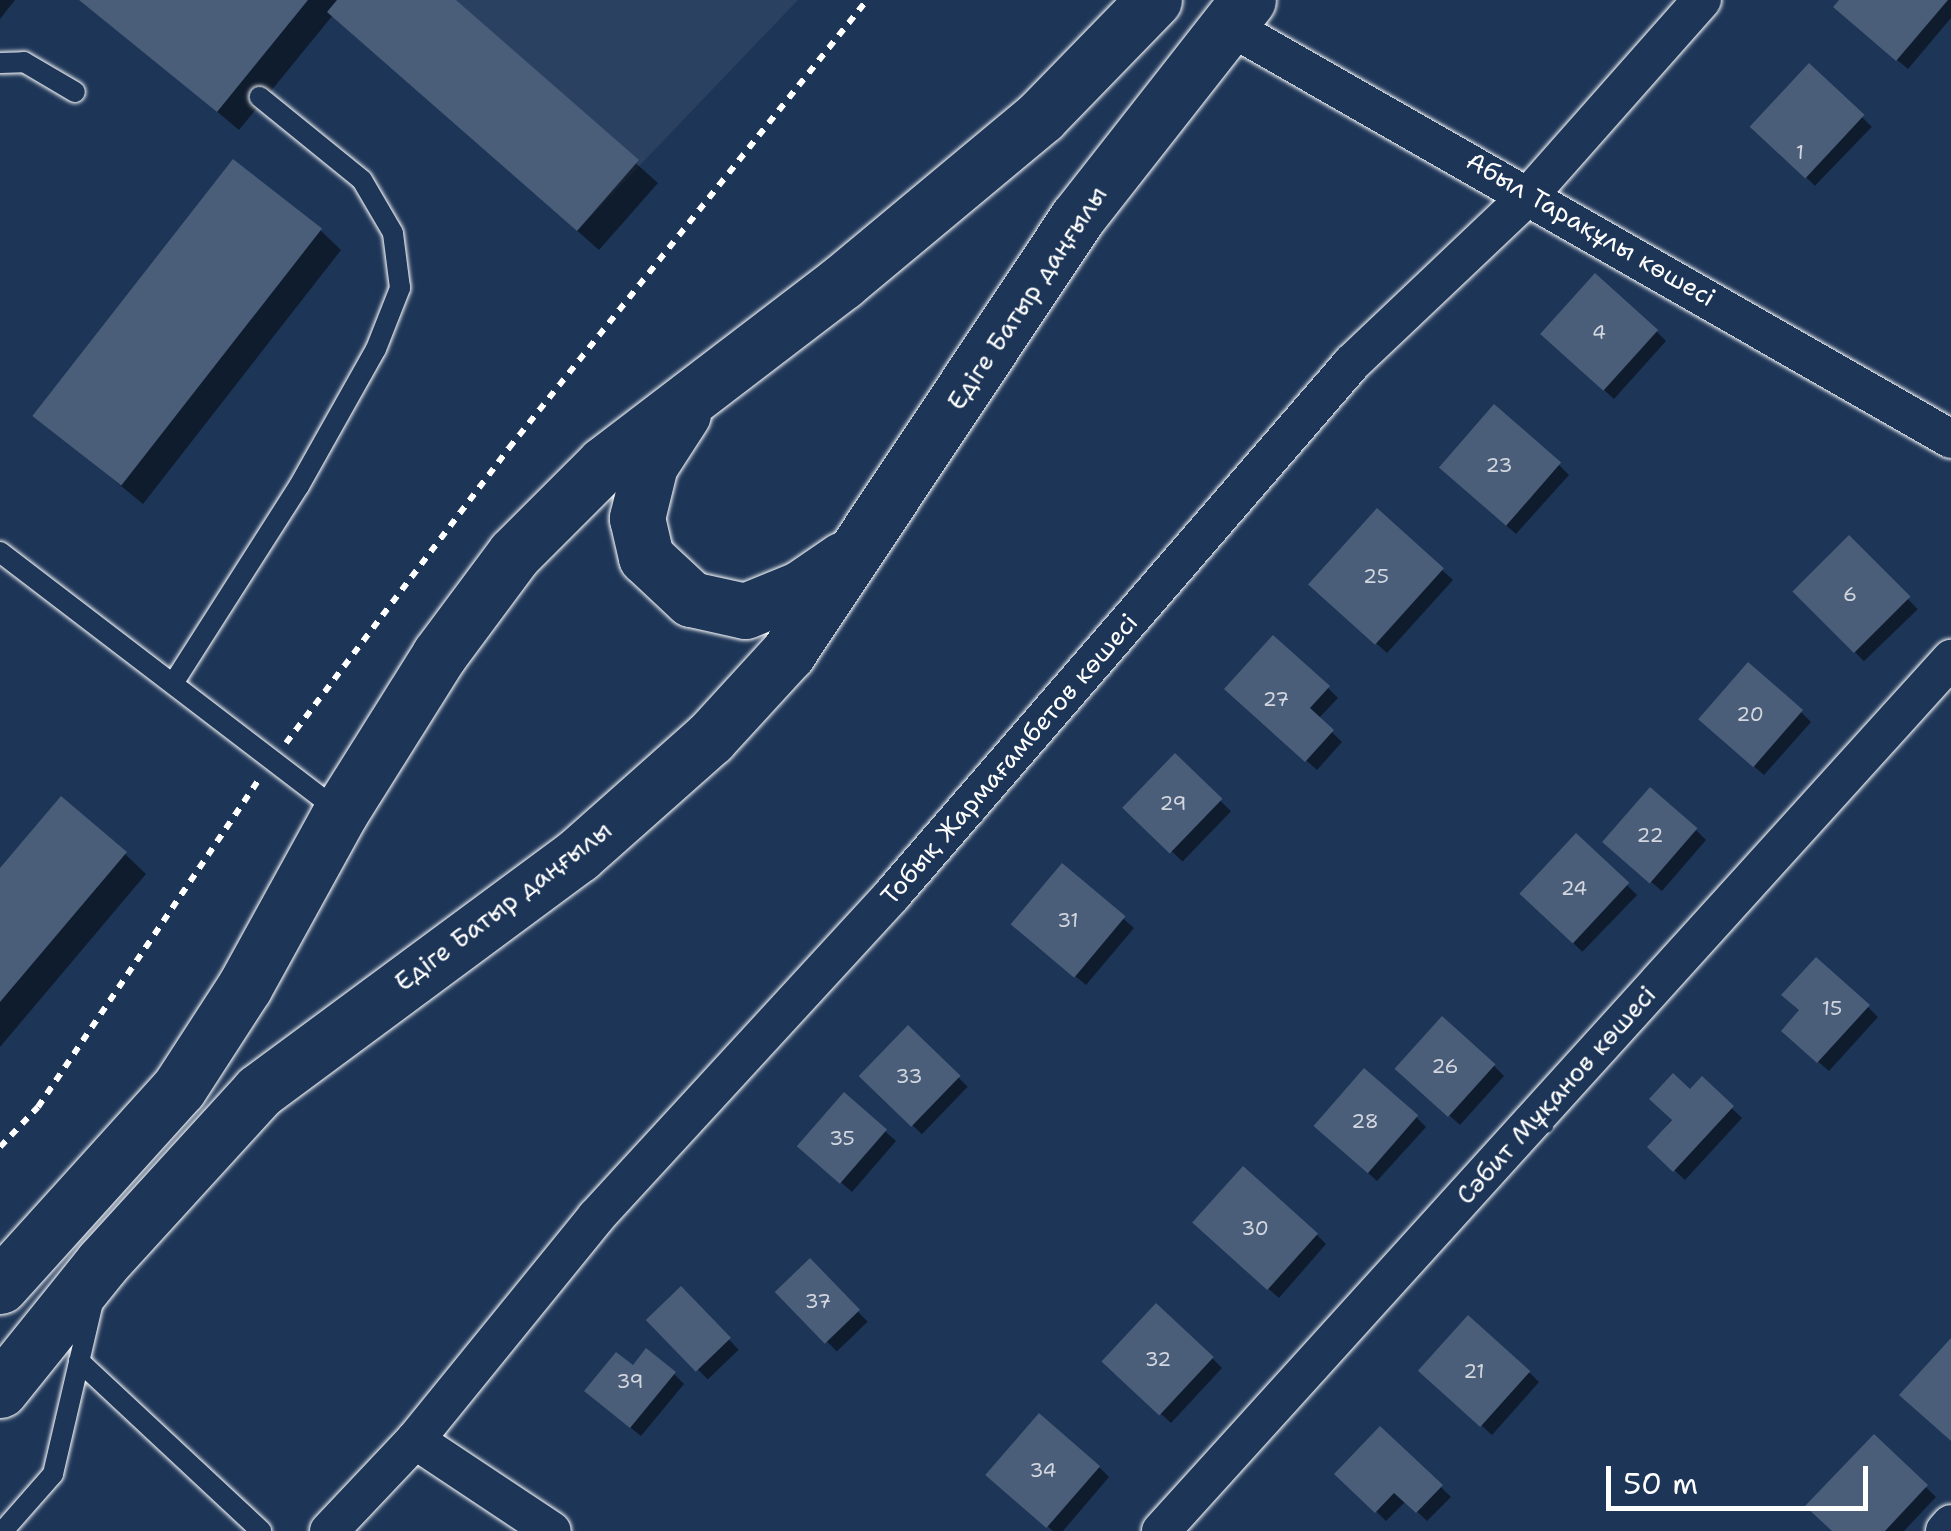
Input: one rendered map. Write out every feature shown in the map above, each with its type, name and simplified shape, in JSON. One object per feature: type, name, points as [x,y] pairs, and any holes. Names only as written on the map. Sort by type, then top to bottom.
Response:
[{"type":"main road","points":[[0,1286],[179,1088],[246,986],[340,813],[439,654],[514,554],[604,464],[700,386],[842,282],[1041,116],[1138,5]]},
{"type":"main road","name":"Едіге Батыр даңғылы","points":[[0,1390],[102,1263],[259,1091],[578,855],[710,738],[788,652],[1078,218],[1238,12]]},
{"type":"main road","points":[[700,386],[650,465],[637,518],[646,558],[690,599],[745,611],[801,588],[861,546]]},
{"type":"street","name":"Тобық Жармағамбетов көшесі","points":[[329,1531],[415,1440],[596,1217],[892,895],[1352,363],[1531,193],[1702,0]]},
{"type":"street","name":"Абыл Тарақұлы көшесі","points":[[1238,12],[1531,193],[1951,439]]},
{"type":"street","name":"Сәбит Мұқанов көшесі","points":[[1161,1531],[1951,659]]},
{"type":"street","points":[[415,1440],[552,1531]]},
{"type":"street","points":[[1945,1531],[1951,1524]]},
{"type":"lane","points":[[0,63],[24,62],[75,92]]},
{"type":"lane","points":[[174,682],[298,486],[376,348],[400,288],[393,233],[362,180],[260,97]]},
{"type":"lane","points":[[0,552],[275,757],[340,813]]},
{"type":"lane","points":[[2,1531],[17,1522],[54,1474],[102,1263]]},
{"type":"lane","points":[[79,1361],[261,1531]]},
{"type":"path","points":[[0,1147],[49,1092],[275,757],[508,448],[867,0]]},
{"type":"shaded area","points":[[337,0],[798,0],[577,231],[327,12]]},
{"type":"building","points":[[79,0],[308,0],[217,112]]},
{"type":"building","points":[[337,0],[456,0],[639,160],[577,231],[327,12]]},
{"type":"building","points":[[1839,0],[1948,0],[1896,61],[1833,7]]},
{"type":"building","points":[[1809,63],[1865,115],[1805,178],[1750,127]]},
{"type":"building","points":[[233,159],[322,229],[121,485],[32,416]]},
{"type":"building","points":[[1595,273],[1658,330],[1603,391],[1540,334]]},
{"type":"building","points":[[1494,404],[1561,462],[1506,526],[1439,467]]},
{"type":"building","points":[[1377,508],[1444,568],[1375,645],[1308,585]]},
{"type":"building","points":[[1849,535],[1911,597],[1854,653],[1792,592]]},
{"type":"building","points":[[1273,635],[1330,686],[1310,708],[1334,730],[1305,762],[1224,689]]},
{"type":"building","points":[[1748,662],[1803,710],[1753,767],[1698,719]]},
{"type":"building","points":[[1175,753],[1222,799],[1170,854],[1122,808]]},
{"type":"building","points":[[1650,787],[1698,828],[1650,883],[1602,842]]},
{"type":"building","points":[[61,796],[127,852],[0,1002],[0,868]]},
{"type":"building","points":[[1576,833],[1629,883],[1573,943],[1519,894]]},
{"type":"building","points":[[1062,863],[1126,916],[1074,978],[1011,924]]},
{"type":"building","points":[[1816,957],[1870,1005],[1817,1063],[1781,1031],[1799,1010],[1781,995]]},
{"type":"building","points":[[1442,1016],[1496,1064],[1448,1117],[1394,1069]]},
{"type":"building","points":[[908,1025],[961,1076],[911,1127],[859,1076]]},
{"type":"building","points":[[1364,1068],[1418,1115],[1368,1173],[1313,1126]]},
{"type":"building","points":[[1673,1073],[1690,1089],[1702,1076],[1734,1106],[1673,1172],[1647,1147],[1672,1120],[1649,1099]]},
{"type":"building","points":[[844,1092],[887,1129],[840,1184],[797,1146]]},
{"type":"building","points":[[1243,1166],[1318,1234],[1267,1290],[1192,1222]]},
{"type":"building","points":[[810,1258],[860,1310],[825,1344],[775,1292]]},
{"type":"building","points":[[681,1286],[731,1338],[696,1372],[646,1320]]},
{"type":"building","points":[[1156,1303],[1214,1357],[1159,1415],[1101,1362]]},
{"type":"building","points":[[1468,1315],[1530,1371],[1480,1427],[1418,1371]]},
{"type":"building","points":[[1951,1338],[1951,1441],[1899,1395]]},
{"type":"building","points":[[646,1348],[676,1372],[630,1428],[584,1391],[616,1352],[633,1365]]},
{"type":"building","points":[[1039,1413],[1100,1466],[1046,1528],[985,1475]]},
{"type":"building","points":[[1380,1426],[1443,1485],[1416,1513],[1394,1493],[1375,1513],[1334,1474]]},
{"type":"building","points":[[1874,1434],[1928,1485],[1885,1531],[1832,1531],[1805,1506]]}]
